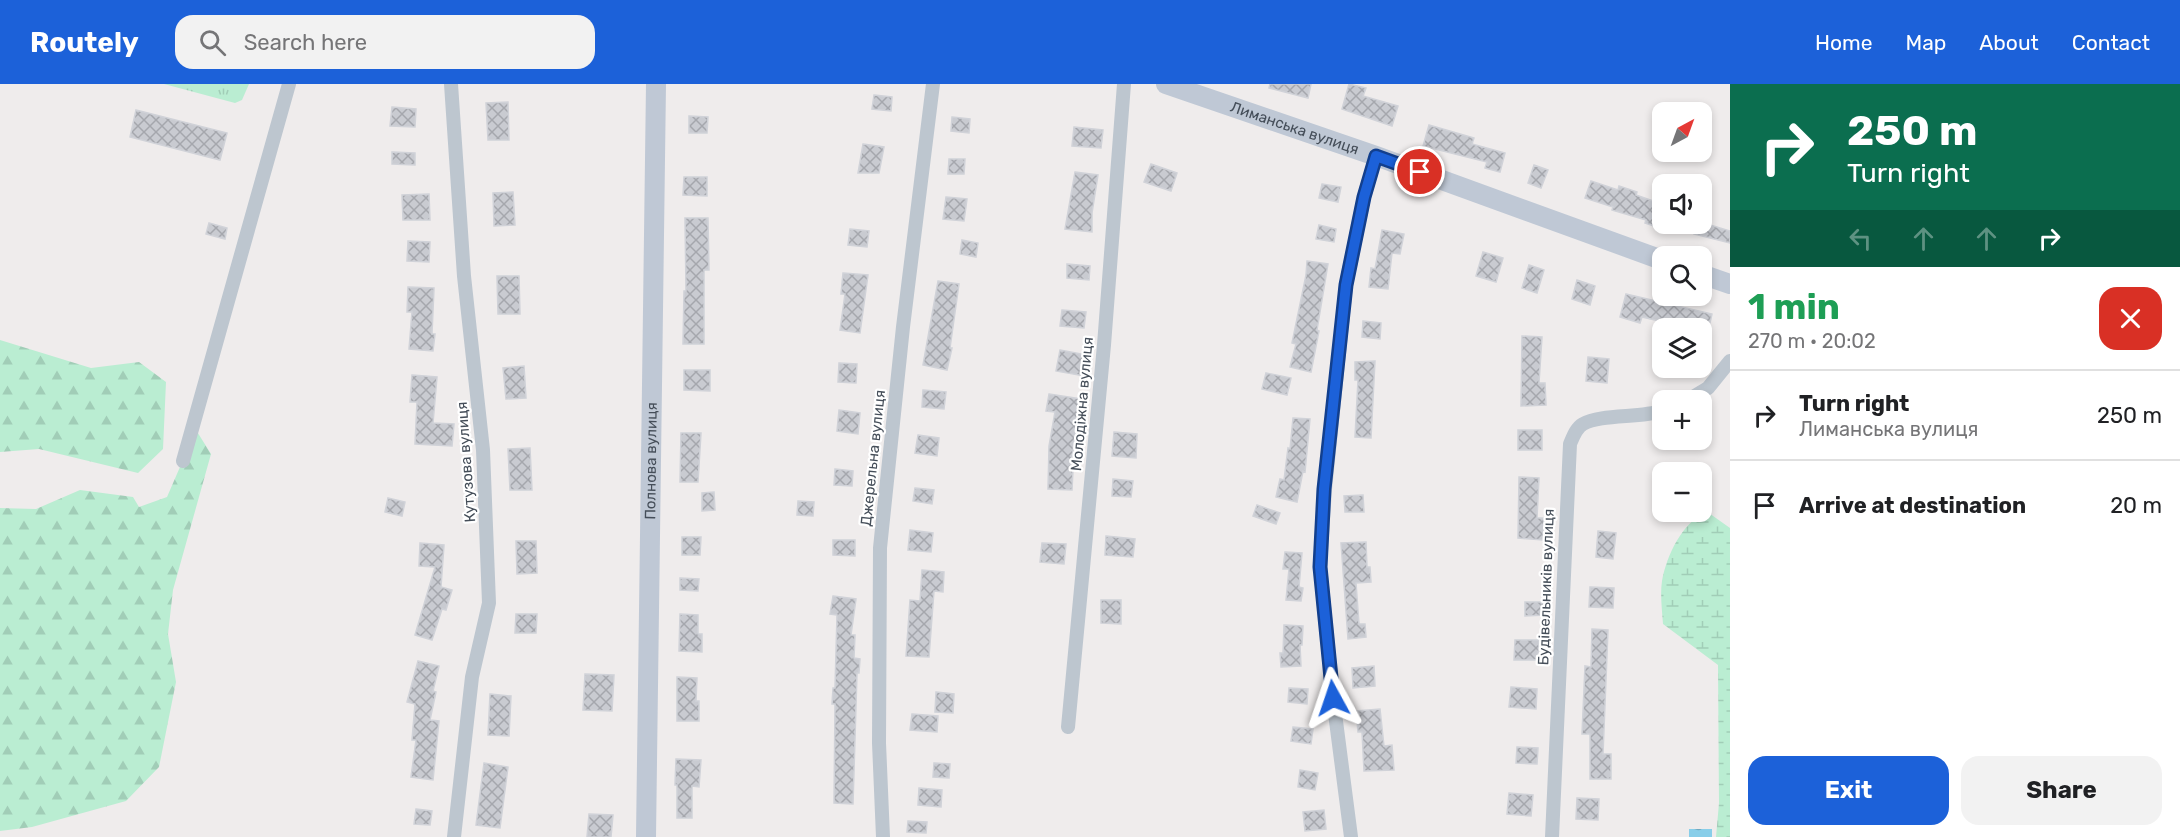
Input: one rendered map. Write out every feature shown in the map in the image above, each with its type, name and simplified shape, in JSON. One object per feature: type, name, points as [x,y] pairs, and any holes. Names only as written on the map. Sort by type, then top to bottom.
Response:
[{"type":"street","points":[[183,460],[289,84]]},
{"type":"street","name":"Кутузова вулиця","points":[[451,84],[464,276],[482,440],[489,603],[472,677],[454,837]]},
{"type":"street","name":"Полнова вулиця","points":[[646,837],[656,84]]},
{"type":"street","name":"Джерельна вулиця","points":[[883,837],[879,743],[880,548],[903,327],[933,84]]},
{"type":"street","name":"Молодіжна вулиця","points":[[1068,727],[1104,345],[1125,84]]},
{"type":"street","name":"Лиманська вулиця","points":[[1166,84],[1376,156],[1652,256]]},
{"type":"street","points":[[1351,837],[1333,698],[1320,567],[1324,489],[1346,285],[1364,197],[1376,156]]},
{"type":"street","points":[[1712,278],[1730,284]]},
{"type":"street","points":[[1705,390],[1730,361]]},
{"type":"street","name":"Будівельників вулиця","points":[[1552,837],[1570,444],[1581,424],[1594,420],[1652,415]]},
{"type":"green space","points":[[164,84],[249,84],[242,100],[235,103]]},
{"type":"green space","points":[[0,340],[91,368],[139,362],[166,382],[163,449],[138,473],[39,449],[0,452]]},
{"type":"green space","points":[[196,430],[211,454],[173,590],[168,634],[176,682],[159,767],[126,801],[32,827],[0,831],[0,508],[36,509],[80,490],[133,497],[139,507],[167,497]]},
{"type":"green space","points":[[1712,515],[1730,528],[1730,837],[1716,837],[1719,803],[1718,665],[1663,624],[1662,581],[1672,550],[1692,522],[1712,522]]},
{"type":"water","points":[[1689,829],[1712,829],[1712,837],[1689,837]]},
{"type":"building","points":[[1270,84],[1311,84],[1308,98],[1269,88]]},
{"type":"building","points":[[1349,84],[1366,88],[1363,96],[1398,106],[1392,126],[1342,109]]},
{"type":"building","points":[[874,95],[892,97],[891,111],[872,109]]},
{"type":"building","points":[[508,102],[509,140],[488,140],[486,103]]},
{"type":"building","points":[[392,107],[416,109],[415,127],[390,126]]},
{"type":"building","points":[[136,110],[227,133],[220,160],[130,137]]},
{"type":"building","points":[[689,116],[708,117],[707,133],[689,133]]},
{"type":"building","points":[[952,117],[970,119],[969,133],[951,131]]},
{"type":"building","points":[[1429,125],[1474,138],[1472,144],[1505,153],[1500,172],[1485,168],[1487,162],[1423,146]]},
{"type":"building","points":[[1074,127],[1103,130],[1101,148],[1072,146]]},
{"type":"building","points":[[863,144],[884,147],[879,173],[858,173]]},
{"type":"building","points":[[392,152],[415,153],[415,165],[392,164]]},
{"type":"building","points":[[949,159],[965,159],[964,174],[948,174]]},
{"type":"building","points":[[1151,164],[1177,173],[1171,191],[1144,182]]},
{"type":"building","points":[[1534,165],[1548,170],[1541,188],[1528,183]]},
{"type":"building","points":[[1075,172],[1098,175],[1092,213],[1092,232],[1065,229]]},
{"type":"building","points":[[684,177],[707,177],[707,196],[683,195]]},
{"type":"building","points":[[1591,181],[1618,190],[1619,186],[1637,192],[1636,195],[1652,201],[1652,225],[1645,223],[1646,220],[1612,210],[1613,207],[1585,198]]},
{"type":"building","points":[[1322,184],[1341,187],[1338,202],[1319,198]]},
{"type":"building","points":[[513,192],[515,225],[494,226],[493,193]]},
{"type":"building","points":[[429,194],[430,220],[403,220],[402,195]]},
{"type":"building","points":[[946,197],[967,199],[964,221],[943,219]]},
{"type":"building","points":[[685,218],[708,218],[709,270],[704,270],[704,344],[683,344],[684,291],[686,291]]},
{"type":"building","points":[[209,223],[227,228],[225,239],[206,234]]},
{"type":"building","points":[[1319,225],[1336,229],[1334,242],[1316,239]]},
{"type":"building","points":[[1712,226],[1730,231],[1730,243],[1694,234],[1712,234]]},
{"type":"building","points":[[850,229],[869,231],[867,247],[848,245]]},
{"type":"building","points":[[1382,230],[1404,234],[1400,254],[1392,253],[1388,289],[1369,287],[1371,268],[1375,269]]},
{"type":"building","points":[[962,240],[978,243],[976,257],[960,254]]},
{"type":"building","points":[[408,241],[430,242],[429,262],[407,261]]},
{"type":"building","points":[[1483,252],[1503,258],[1496,282],[1476,276]]},
{"type":"building","points":[[1307,261],[1328,264],[1311,372],[1290,367],[1296,344],[1292,343]]},
{"type":"building","points":[[1067,264],[1090,266],[1089,280],[1067,278]]},
{"type":"building","points":[[1529,265],[1544,270],[1537,293],[1522,288]]},
{"type":"building","points":[[843,273],[868,275],[860,333],[840,330],[845,294],[841,294]]},
{"type":"building","points":[[497,276],[519,276],[520,314],[498,314]]},
{"type":"building","points":[[1577,280],[1595,286],[1590,305],[1572,299]]},
{"type":"building","points":[[938,281],[959,284],[950,348],[952,348],[947,370],[923,365]]},
{"type":"building","points":[[408,287],[434,288],[433,351],[409,349],[412,312],[407,312]]},
{"type":"building","points":[[1626,294],[1652,300],[1652,306],[1678,306],[1712,314],[1711,318],[1652,319],[1642,317],[1640,323],[1620,317]]},
{"type":"building","points":[[1062,310],[1086,312],[1084,328],[1060,326]]},
{"type":"building","points":[[1363,321],[1381,323],[1380,339],[1362,337]]},
{"type":"building","points":[[1522,336],[1542,337],[1539,383],[1545,383],[1546,405],[1521,406]]},
{"type":"building","points":[[1060,350],[1087,355],[1084,376],[1056,371]]},
{"type":"building","points":[[1588,357],[1609,359],[1607,383],[1586,381]]},
{"type":"building","points":[[1375,361],[1371,438],[1355,437],[1358,380],[1355,380],[1355,362]]},
{"type":"building","points":[[839,363],[857,364],[856,383],[838,382]]},
{"type":"building","points":[[524,366],[526,398],[506,399],[503,368]]},
{"type":"building","points":[[684,370],[710,370],[710,391],[684,390]]},
{"type":"building","points":[[1266,373],[1291,378],[1287,395],[1262,389]]},
{"type":"building","points":[[412,375],[437,377],[433,423],[454,424],[452,446],[415,444],[417,402],[410,402]]},
{"type":"building","points":[[923,390],[946,392],[944,409],[922,407]]},
{"type":"building","points":[[1049,394],[1081,399],[1070,470],[1073,470],[1072,490],[1048,489],[1049,446],[1055,412],[1046,411]]},
{"type":"building","points":[[839,410],[860,413],[858,434],[837,431]]},
{"type":"building","points":[[1293,418],[1310,419],[1305,472],[1303,471],[1297,502],[1276,497],[1280,479],[1284,480]]},
{"type":"building","points":[[1518,430],[1542,430],[1542,450],[1518,450]]},
{"type":"building","points":[[1114,432],[1137,434],[1136,458],[1112,456]]},
{"type":"building","points":[[681,433],[701,433],[698,482],[680,482]]},
{"type":"building","points":[[918,435],[939,438],[937,456],[915,453]]},
{"type":"building","points":[[530,448],[532,490],[510,490],[508,449]]},
{"type":"building","points":[[835,469],[853,471],[852,486],[834,485]]},
{"type":"building","points":[[1519,477],[1539,478],[1537,518],[1544,518],[1543,540],[1518,538]]},
{"type":"building","points":[[1113,479],[1133,481],[1131,497],[1112,496]]},
{"type":"building","points":[[915,488],[934,490],[932,504],[913,501]]},
{"type":"building","points":[[714,492],[715,510],[702,511],[702,493]]},
{"type":"building","points":[[1363,495],[1364,512],[1345,512],[1344,496]]},
{"type":"building","points":[[388,498],[405,502],[402,516],[385,512]]},
{"type":"building","points":[[798,501],[814,502],[813,516],[797,515]]},
{"type":"building","points":[[1257,505],[1280,513],[1276,524],[1253,516]]},
{"type":"building","points":[[910,530],[933,533],[931,552],[908,550]]},
{"type":"building","points":[[1598,531],[1616,533],[1613,559],[1596,557]]},
{"type":"building","points":[[1106,536],[1135,539],[1133,557],[1105,555]]},
{"type":"building","points":[[682,537],[701,537],[700,555],[682,555]]},
{"type":"building","points":[[833,540],[855,540],[855,556],[833,555]]},
{"type":"building","points":[[516,541],[536,541],[537,573],[517,574]]},
{"type":"building","points":[[1366,542],[1367,567],[1370,567],[1371,582],[1356,583],[1359,624],[1365,624],[1366,637],[1348,639],[1341,543]]},
{"type":"building","points":[[420,543],[444,545],[441,587],[452,590],[446,610],[442,609],[432,640],[415,635],[435,567],[419,566]]},
{"type":"building","points":[[1042,543],[1066,544],[1064,564],[1040,562]]},
{"type":"building","points":[[1285,552],[1302,553],[1299,587],[1303,588],[1301,601],[1286,600],[1289,569],[1283,569]]},
{"type":"building","points":[[922,570],[944,572],[943,592],[934,591],[929,657],[906,656],[910,600],[920,601]]},
{"type":"building","points":[[680,578],[699,579],[698,591],[680,590]]},
{"type":"building","points":[[1590,587],[1614,588],[1613,608],[1589,607]]},
{"type":"building","points":[[833,596],[856,599],[851,635],[855,635],[854,658],[860,659],[859,673],[857,673],[853,804],[834,803],[835,704],[832,704],[833,688],[835,688],[837,615],[830,614]]},
{"type":"building","points":[[1101,600],[1121,600],[1121,624],[1101,623]]},
{"type":"building","points":[[1525,602],[1545,602],[1545,615],[1525,616]]},
{"type":"building","points":[[516,614],[537,614],[536,633],[515,633]]},
{"type":"building","points":[[680,614],[698,615],[698,634],[702,634],[702,652],[679,651]]},
{"type":"building","points":[[1284,625],[1303,626],[1302,645],[1300,645],[1301,666],[1281,667],[1280,653],[1283,653]]},
{"type":"building","points":[[1592,629],[1608,630],[1603,754],[1611,754],[1611,779],[1590,779],[1590,734],[1582,734],[1585,666],[1591,667]]},
{"type":"building","points":[[1515,640],[1539,640],[1538,660],[1514,660]]},
{"type":"building","points":[[418,661],[439,666],[433,691],[436,692],[430,720],[439,721],[433,780],[411,777],[416,740],[412,740],[415,704],[407,702]]},
{"type":"building","points":[[1374,666],[1375,686],[1353,688],[1352,668]]},
{"type":"building","points":[[585,674],[614,675],[612,711],[583,710]]},
{"type":"building","points":[[677,677],[697,678],[696,701],[699,701],[699,721],[677,721]]},
{"type":"building","points":[[1511,687],[1537,689],[1536,709],[1509,707]]},
{"type":"building","points":[[1289,688],[1308,689],[1307,704],[1288,702]]},
{"type":"building","points":[[936,692],[954,694],[953,713],[935,712]]},
{"type":"building","points":[[490,694],[511,696],[509,736],[488,735]]},
{"type":"building","points":[[1380,709],[1384,746],[1392,745],[1394,770],[1364,771],[1362,732],[1358,732],[1356,711]]},
{"type":"building","points":[[912,714],[938,716],[937,732],[910,730]]},
{"type":"building","points":[[1293,727],[1313,729],[1311,744],[1291,741]]},
{"type":"building","points":[[1517,747],[1538,748],[1537,764],[1516,763]]},
{"type":"building","points":[[676,759],[701,760],[699,787],[692,786],[692,818],[677,818]]},
{"type":"building","points":[[484,763],[508,767],[500,828],[476,825]]},
{"type":"building","points":[[934,763],[950,764],[949,778],[933,777]]},
{"type":"building","points":[[1300,770],[1318,773],[1315,790],[1298,787]]},
{"type":"building","points":[[919,788],[942,790],[941,807],[918,805]]},
{"type":"building","points":[[1509,793],[1533,795],[1531,816],[1507,814]]},
{"type":"building","points":[[1577,798],[1599,799],[1598,820],[1576,819]]},
{"type":"building","points":[[416,809],[432,811],[430,825],[414,824]]},
{"type":"building","points":[[1324,810],[1326,829],[1305,831],[1303,812]]},
{"type":"building","points":[[589,814],[613,815],[611,837],[587,837]]},
{"type":"building","points":[[908,821],[927,822],[926,833],[907,832]]},
{"type":"route","points":[[1333,698],[1320,567],[1324,489],[1346,285],[1364,197],[1376,156],[1420,172]]}]
